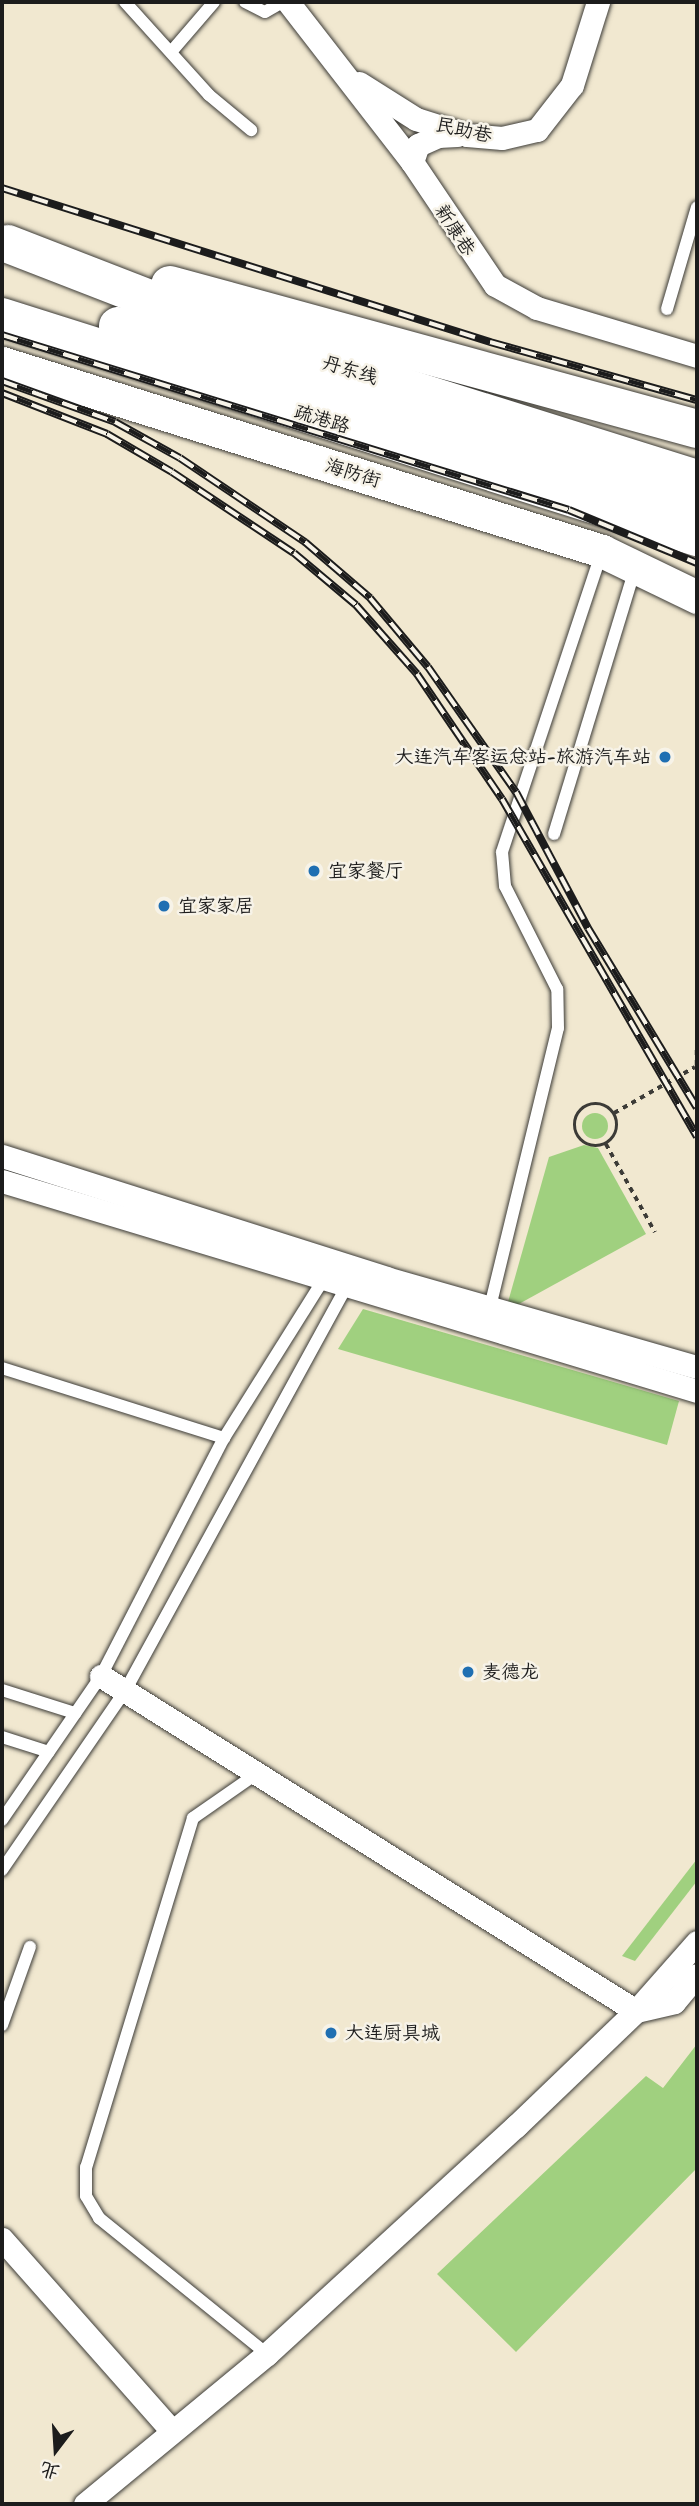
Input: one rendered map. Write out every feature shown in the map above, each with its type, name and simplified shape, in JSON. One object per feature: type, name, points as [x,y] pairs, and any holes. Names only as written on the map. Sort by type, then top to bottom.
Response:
[{"type":"highway","points":[[5,243],[279,313],[418,373],[616,419],[697,429]]},
{"type":"highway","name":"丹东线","points":[[5,243],[269,345],[696,481]]},
{"type":"highway","name":"疏港路","points":[[2,290],[256,384],[643,520]]},
{"type":"highway","name":"疏港路","points":[[2,317],[256,384]]},
{"type":"highway","points":[[256,384],[696,481]]},
{"type":"highway","points":[[616,419],[696,481]]},
{"type":"highway","points":[[643,520],[697,537]]},
{"type":"highway","points":[[643,520],[697,546]]},
{"type":"street","name":"新康巷","points":[[285,2],[412,162],[495,285],[537,308],[697,356]]},
{"type":"street","name":"民助巷","points":[[344,74],[416,119],[467,135],[502,138],[537,130],[572,85],[598,2]]},
{"type":"street","points":[[412,162],[418,145],[438,136],[467,135]]},
{"type":"street","name":"海防街","points":[[2,363],[602,551],[636,565],[697,597]]},
{"type":"street","points":[[2,1156],[344,1264],[697,1391]]},
{"type":"street","points":[[2,1181],[346,1288],[697,1367]]},
{"type":"street","points":[[100,1676],[636,2011],[674,2002],[697,1976]]},
{"type":"street","points":[[85,2504],[267,2354],[636,2011],[697,1942]]},
{"type":"street","points":[[2,2239],[172,2431]]},
{"type":"lane","points":[[125,2],[209,95],[251,130]]},
{"type":"lane","points":[[171,52],[214,2]]},
{"type":"lane","points":[[245,2],[265,12],[285,2]]},
{"type":"lane","points":[[667,309],[697,207]]},
{"type":"lane","points":[[488,1318],[558,1028],[557,989],[505,886],[502,852],[602,551]]},
{"type":"lane","points":[[554,834],[636,565]]},
{"type":"lane","points":[[2,1820],[100,1676],[224,1438],[321,1280],[344,1264]]},
{"type":"lane","points":[[2,1870],[125,1691],[346,1288],[344,1264]]},
{"type":"lane","points":[[2,1368],[224,1438]]},
{"type":"lane","points":[[2,1690],[75,1713]]},
{"type":"lane","points":[[2,1737],[49,1752]]},
{"type":"lane","points":[[256,1774],[193,1818],[86,2167],[86,2196],[99,2218],[267,2354]]},
{"type":"lane","points":[[2,2025],[30,1947]]},
{"type":"path","points":[[614,1113],[696,1069],[697,1050]]},
{"type":"path","points":[[590,1105],[604,1106],[614,1113],[617,1128],[606,1144],[592,1147],[579,1140],[575,1119],[590,1105]]},
{"type":"path","points":[[606,1144],[655,1232]]},
{"type":"green space","points":[[595,1113],[604,1117],[608,1126],[604,1135],[595,1139],[586,1135],[582,1126],[586,1117]]},
{"type":"green space","points":[[584,1145],[598,1148],[646,1234],[517,1305],[508,1302],[549,1157]]},
{"type":"green space","points":[[363,1309],[679,1401],[667,1445],[338,1349]]},
{"type":"green space","points":[[697,1859],[697,1881],[635,1961],[622,1956]]},
{"type":"green space","points":[[697,2044],[697,2168],[516,2352],[437,2274],[646,2076],[663,2088]]},
{"type":"railway","points":[[2,188],[490,342],[697,400]]},
{"type":"railway","points":[[2,335],[569,510],[697,563]]},
{"type":"railway","points":[[2,381],[115,422],[180,458],[305,542],[370,598],[428,667],[516,792],[588,928],[697,1108]]},
{"type":"railway","points":[[2,393],[107,434],[172,472],[294,553],[356,605],[417,674],[502,799],[697,1137]]},
{"type":"place","name":"大连汽车客运总站-旅游汽车站","points":[[665,757]]},
{"type":"place","name":"宜家餐厅","points":[[314,871]]},
{"type":"place","name":"宜家家居","points":[[164,906]]},
{"type":"place","name":"麦德龙","points":[[468,1672]]},
{"type":"place","name":"大连厨具城","points":[[331,2033]]}]
